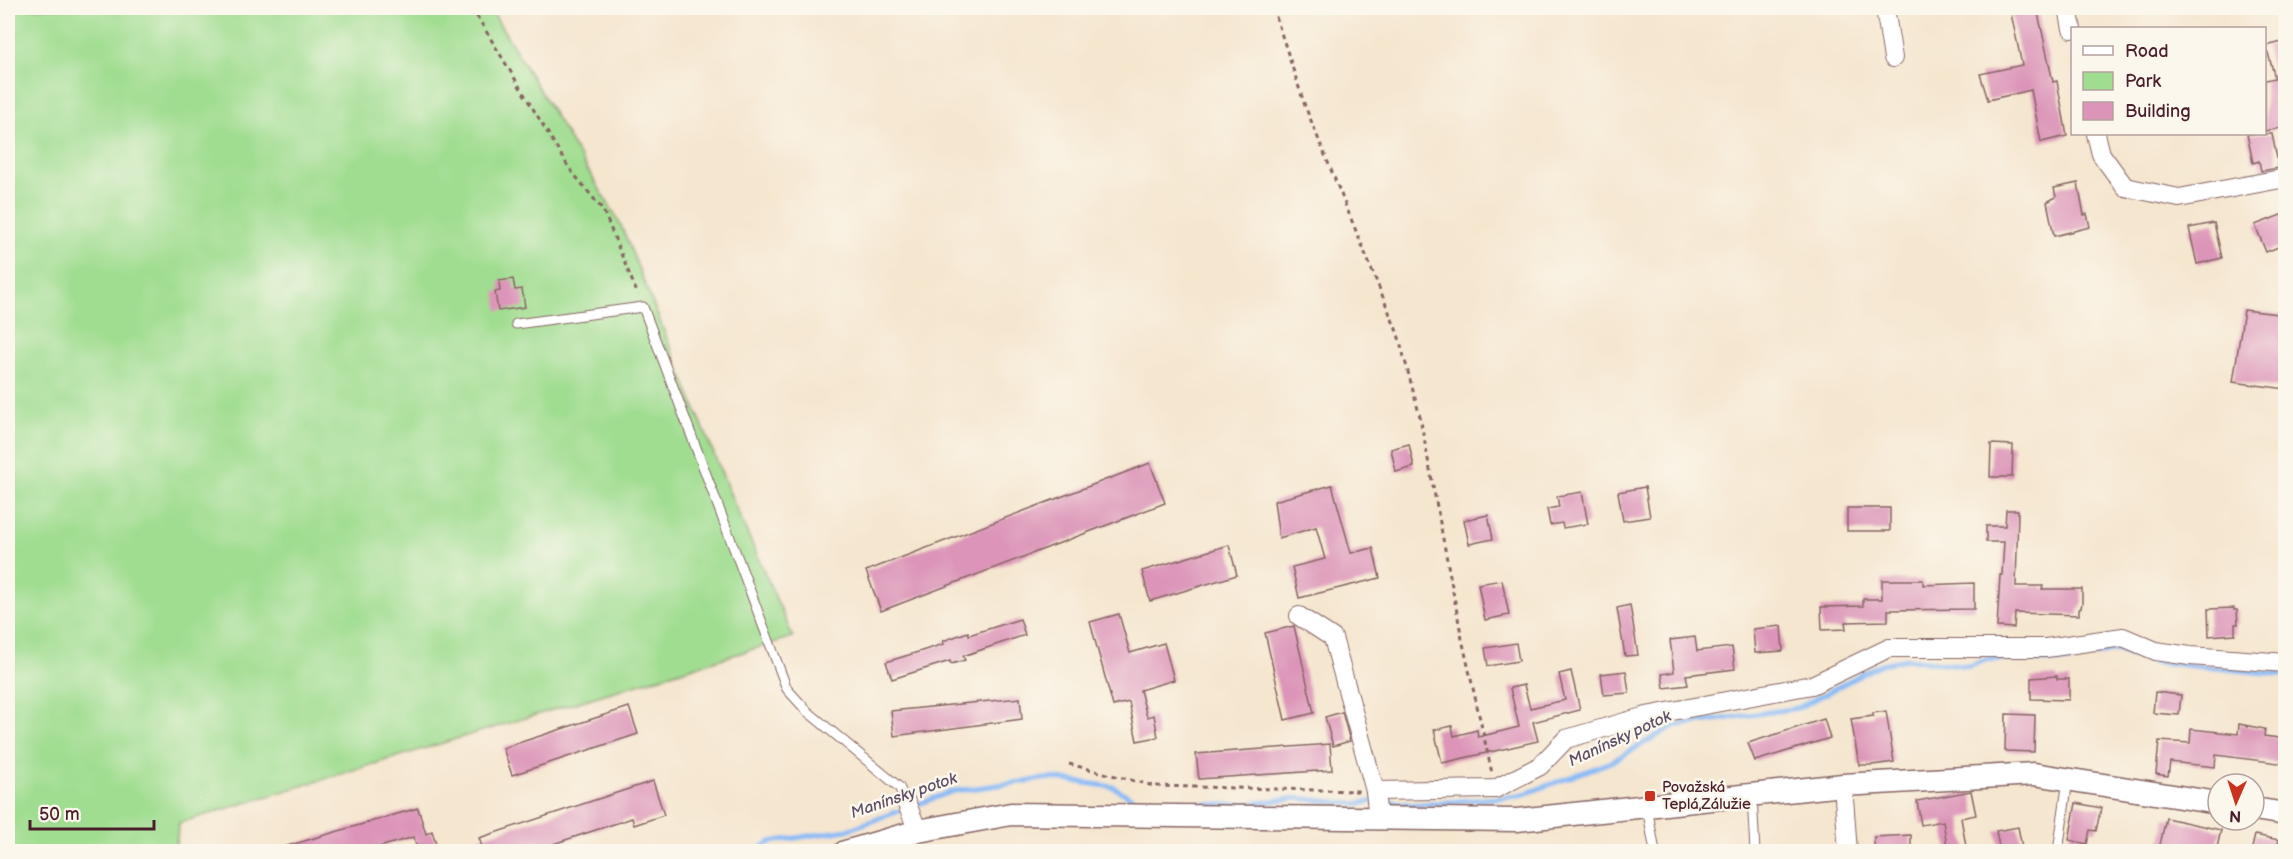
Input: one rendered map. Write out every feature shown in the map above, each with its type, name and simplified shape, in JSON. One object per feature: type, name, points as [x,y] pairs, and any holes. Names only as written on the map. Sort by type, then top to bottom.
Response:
[{"type":"street","points":[[1885,8],[1893,58]]},
{"type":"street","points":[[2068,8],[2073,27]]},
{"type":"street","points":[[2096,135],[2101,154],[2125,187],[2179,198],[2286,178]]},
{"type":"street","points":[[1299,616],[1333,638],[1375,791],[1378,819]]},
{"type":"street","points":[[1375,791],[1496,789],[1540,766],[1566,739],[1646,716],[1812,685],[1889,648],[2046,648],[2123,637],[2156,651],[2190,657],[2286,663]]},
{"type":"street","points":[[844,852],[912,815],[1011,814],[1517,820],[1843,785],[2034,774],[2206,801]]},
{"type":"street","points":[[1843,785],[1848,852]]},
{"type":"street","points":[[2266,811],[2286,814]]},
{"type":"lane","points":[[516,324],[643,308],[787,689],[807,711],[899,787],[912,815]]},
{"type":"lane","points":[[2058,852],[2068,779]]},
{"type":"lane","points":[[1752,795],[1755,852]]},
{"type":"lane","points":[[1647,806],[1655,852]]},
{"type":"path","points":[[472,8],[569,168],[603,210],[643,308]]},
{"type":"path","points":[[1273,8],[1305,106],[1398,334],[1420,417],[1462,639],[1496,789]]},
{"type":"path","points":[[1069,764],[1154,786],[1375,791]]},
{"type":"green space","points":[[8,8],[490,8],[620,223],[733,501],[793,637],[179,823],[175,851],[8,851]]},
{"type":"building","points":[[2036,8],[2038,13],[2053,82],[2057,81],[2067,136],[2041,142],[2031,90],[1988,100],[1980,74],[2022,65],[2010,9]]},
{"type":"building","points":[[2286,41],[2286,127],[2266,131],[2266,80],[2275,78],[2266,46]]},
{"type":"building","points":[[2272,134],[2279,168],[2261,171],[2259,161],[2253,163],[2247,135]]},
{"type":"building","points":[[2078,183],[2084,215],[2087,214],[2090,227],[2054,236],[2047,202],[2056,197],[2054,188]]},
{"type":"building","points":[[2286,213],[2286,244],[2266,252],[2255,225]]},
{"type":"building","points":[[2214,223],[2222,258],[2197,264],[2189,228]]},
{"type":"building","points":[[513,279],[515,290],[522,289],[525,307],[498,311],[495,292],[500,291],[499,281]]},
{"type":"building","points":[[2244,310],[2286,315],[2286,389],[2233,382]]},
{"type":"building","points":[[1409,444],[1414,467],[1396,472],[1391,449]]},
{"type":"building","points":[[1991,444],[2013,445],[2012,477],[1990,477]]},
{"type":"building","points":[[1150,463],[1165,503],[881,611],[866,571]]},
{"type":"building","points":[[1332,485],[1351,553],[1373,548],[1380,578],[1299,598],[1292,567],[1325,559],[1316,527],[1279,538],[1274,501]]},
{"type":"building","points":[[1645,487],[1650,517],[1623,521],[1618,492]]},
{"type":"building","points":[[1582,492],[1588,524],[1563,528],[1562,523],[1550,525],[1547,509],[1559,507],[1557,496]]},
{"type":"building","points":[[1847,508],[1890,508],[1890,531],[1847,531]]},
{"type":"building","points":[[2006,510],[2018,510],[2016,586],[2043,586],[2042,589],[2082,589],[2079,615],[2015,613],[2014,628],[1997,627],[2004,542],[1986,542],[1986,526],[2005,526]]},
{"type":"building","points":[[1488,515],[1493,539],[1469,544],[1464,520]]},
{"type":"building","points":[[1229,545],[1237,575],[1150,601],[1142,571]]},
{"type":"building","points":[[1502,580],[1509,615],[1485,620],[1478,584]]},
{"type":"building","points":[[1882,580],[1923,580],[1923,585],[1974,583],[1974,609],[1888,610],[1888,621],[1845,622],[1846,629],[1822,630],[1821,607],[1863,606],[1863,599],[1882,599]]},
{"type":"building","points":[[1630,605],[1638,655],[1625,656],[1617,608]]},
{"type":"building","points":[[2234,608],[2237,610],[2238,624],[2235,624],[2235,634],[2209,636],[2208,609]]},
{"type":"building","points":[[1119,614],[1130,653],[1164,643],[1174,680],[1140,690],[1147,717],[1154,715],[1158,737],[1137,741],[1129,702],[1113,706],[1090,622]]},
{"type":"building","points":[[1020,619],[1025,635],[963,656],[965,660],[951,664],[950,661],[892,679],[886,662],[944,644],[943,641],[968,632],[969,635]]},
{"type":"building","points":[[1294,626],[1314,713],[1285,720],[1265,633]]},
{"type":"building","points":[[1781,626],[1783,651],[1755,653],[1753,629]]},
{"type":"building","points":[[1695,637],[1697,651],[1732,647],[1735,669],[1686,675],[1688,685],[1664,688],[1662,674],[1674,672],[1670,640]]},
{"type":"building","points":[[1516,643],[1519,661],[1488,666],[1485,648]]},
{"type":"building","points":[[1571,671],[1580,710],[1533,722],[1538,741],[1442,763],[1434,730],[1452,726],[1454,736],[1477,730],[1478,737],[1519,727],[1510,688],[1524,685],[1530,708],[1565,700],[1559,674]]},
{"type":"building","points":[[1626,671],[1629,693],[1604,695],[1601,674]]},
{"type":"building","points":[[2057,676],[2057,679],[2069,679],[2069,700],[2031,699],[2031,678]]},
{"type":"building","points":[[2155,692],[2181,695],[2179,715],[2153,713]]},
{"type":"building","points":[[1020,698],[1022,719],[894,736],[891,711]]},
{"type":"building","points":[[629,707],[638,734],[512,775],[503,748]]},
{"type":"building","points":[[1886,711],[1894,762],[1859,765],[1851,719],[1873,716],[1873,713]]},
{"type":"building","points":[[1342,712],[1350,741],[1333,746],[1325,717]]},
{"type":"building","points":[[2006,714],[2035,715],[2034,752],[2005,751]]},
{"type":"building","points":[[1824,719],[1830,738],[1755,761],[1748,743]]},
{"type":"building","points":[[2239,724],[2265,729],[2264,736],[2286,739],[2286,764],[2216,755],[2215,767],[2170,762],[2168,776],[2156,774],[2159,741],[2190,743],[2191,729],[2238,734]]},
{"type":"building","points":[[1330,744],[1332,770],[1199,779],[1196,754]]},
{"type":"building","points":[[653,781],[664,815],[634,825],[632,818],[529,852],[484,852],[479,838]]},
{"type":"building","points":[[1971,791],[1976,815],[1961,818],[1967,852],[1948,852],[1943,821],[1921,825],[1917,801]]},
{"type":"building","points":[[2076,803],[2101,808],[2096,831],[2090,830],[2087,844],[2069,840]]},
{"type":"building","points":[[418,808],[426,834],[432,831],[436,844],[430,846],[431,852],[418,852],[414,837],[362,852],[280,852],[280,848]]},
{"type":"building","points":[[2166,818],[2206,827],[2206,832],[2221,832],[2216,852],[2185,845],[2183,852],[2159,849]]},
{"type":"building","points":[[2018,827],[2023,852],[2000,852],[1996,831]]},
{"type":"building","points":[[1911,835],[1911,852],[1874,852],[1874,837]]},
{"type":"building","points":[[2255,835],[2279,840],[2276,852],[2251,852]]},
{"type":"waterway","name":"Manínsky potok","points":[[754,852],[770,842],[847,830],[954,791],[1051,778],[1113,787],[1140,803],[1240,805],[1296,798],[1355,804],[1382,800],[1412,805],[1519,796],[1611,762],[1674,726],[1798,708],[1881,664],[1907,659],[1970,666],[1988,659],[2066,661],[2116,650],[2155,662],[2286,675]]},
{"type":"place","name":"Považská Teplá,Zálužie","points":[[1650,796]]}]
